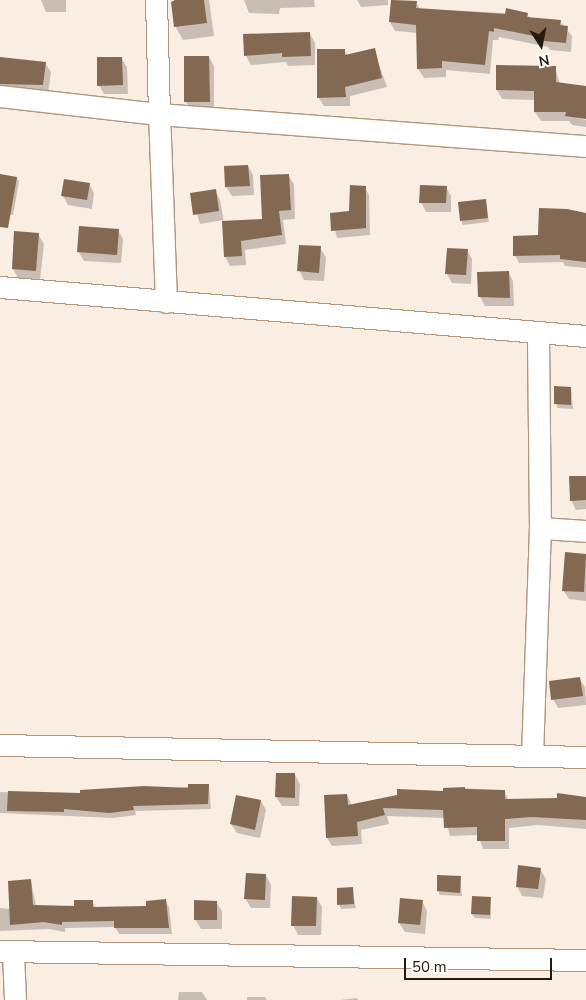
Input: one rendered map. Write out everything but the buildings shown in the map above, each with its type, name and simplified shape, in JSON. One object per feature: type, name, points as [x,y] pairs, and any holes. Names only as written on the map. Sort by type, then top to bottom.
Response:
[{"type":"street","points":[[156,0],[166,302]]},
{"type":"street","points":[[0,96],[159,114],[586,146]]},
{"type":"street","points":[[0,288],[586,336]]},
{"type":"street","points":[[532,756],[540,528],[538,333]]},
{"type":"street","points":[[540,528],[586,531]]},
{"type":"street","points":[[0,745],[586,757]]},
{"type":"street","points":[[15,1000],[6,951],[586,960]]}]
